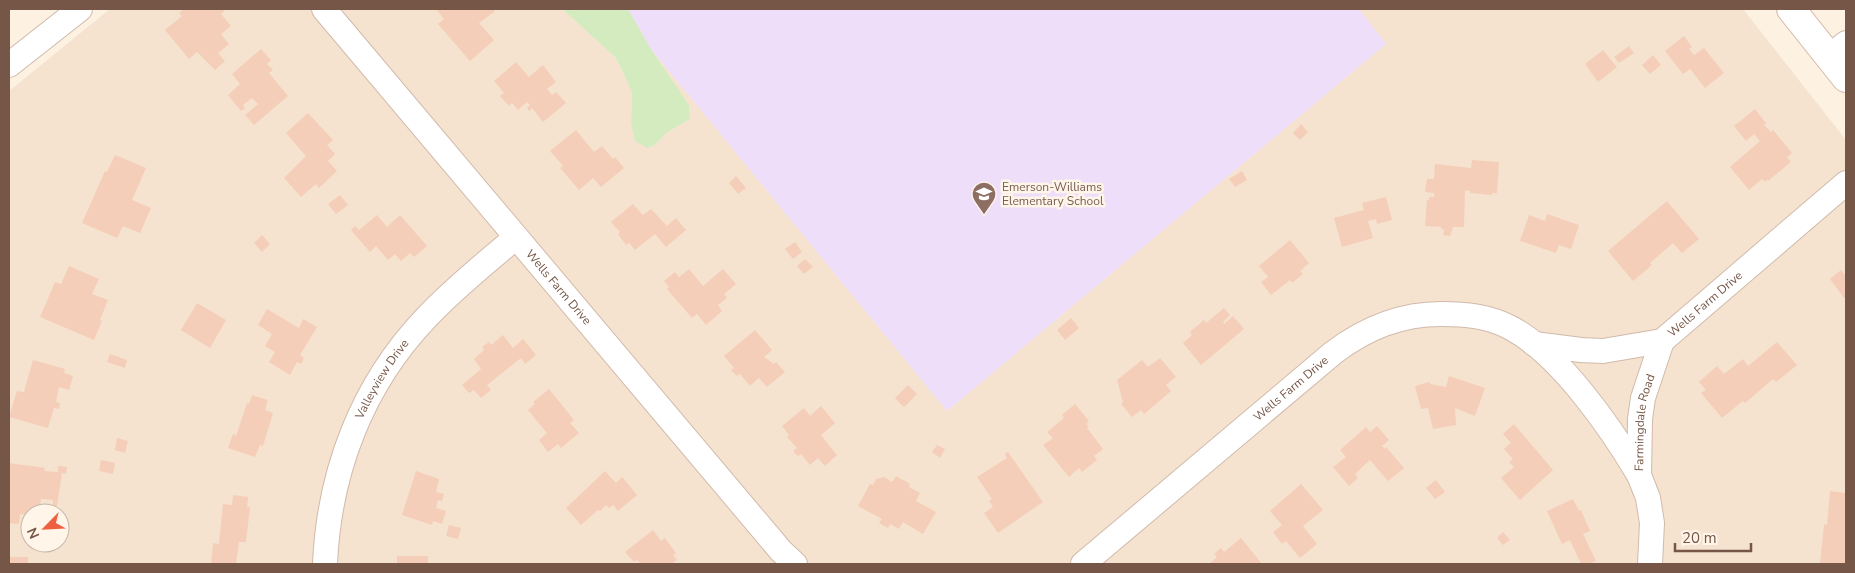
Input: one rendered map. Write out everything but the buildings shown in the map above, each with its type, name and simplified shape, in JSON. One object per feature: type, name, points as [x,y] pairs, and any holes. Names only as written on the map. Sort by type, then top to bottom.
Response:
[{"type":"main road","points":[[1791,9],[1838,50],[1846,78]]},
{"type":"street","points":[[9,65],[80,9]]},
{"type":"street","name":"Wells Farm Drive","points":[[324,9],[781,550],[795,564]]},
{"type":"street","name":"Wells Farm Drive","points":[[1534,344],[1603,351],[1662,341],[1846,183]]},
{"type":"street","name":"Valleyview Drive","points":[[325,564],[329,518],[340,467],[355,424],[374,386],[398,351],[430,314],[452,292],[516,237]]},
{"type":"street","name":"Wells Farm Drive","points":[[1083,564],[1333,352],[1369,329],[1407,316],[1434,314],[1487,318],[1518,332],[1554,362],[1587,400],[1620,444],[1639,475]]},
{"type":"street","name":"Farmingdale Road","points":[[1650,564],[1652,523],[1648,498],[1639,475],[1640,419],[1643,398],[1662,341]]},
{"type":"shaded area","points":[[110,9],[562,9],[616,58],[632,92],[631,123],[655,145],[666,133],[690,119],[689,105],[651,49],[947,411],[1386,44],[1359,9],[1743,9],[1846,140],[1846,564],[9,564],[9,91]]},
{"type":"shaded area","name":"Emerson-Williams Elementary School","points":[[628,9],[1359,9],[1386,44],[947,411],[651,49]]},
{"type":"green space","points":[[562,9],[628,9],[651,49],[689,105],[690,119],[666,133],[655,145],[647,148],[635,141],[631,123],[632,92],[616,58]]},
{"type":"place","name":"Emerson-Williams Elementary School","points":[[984,215]]}]
